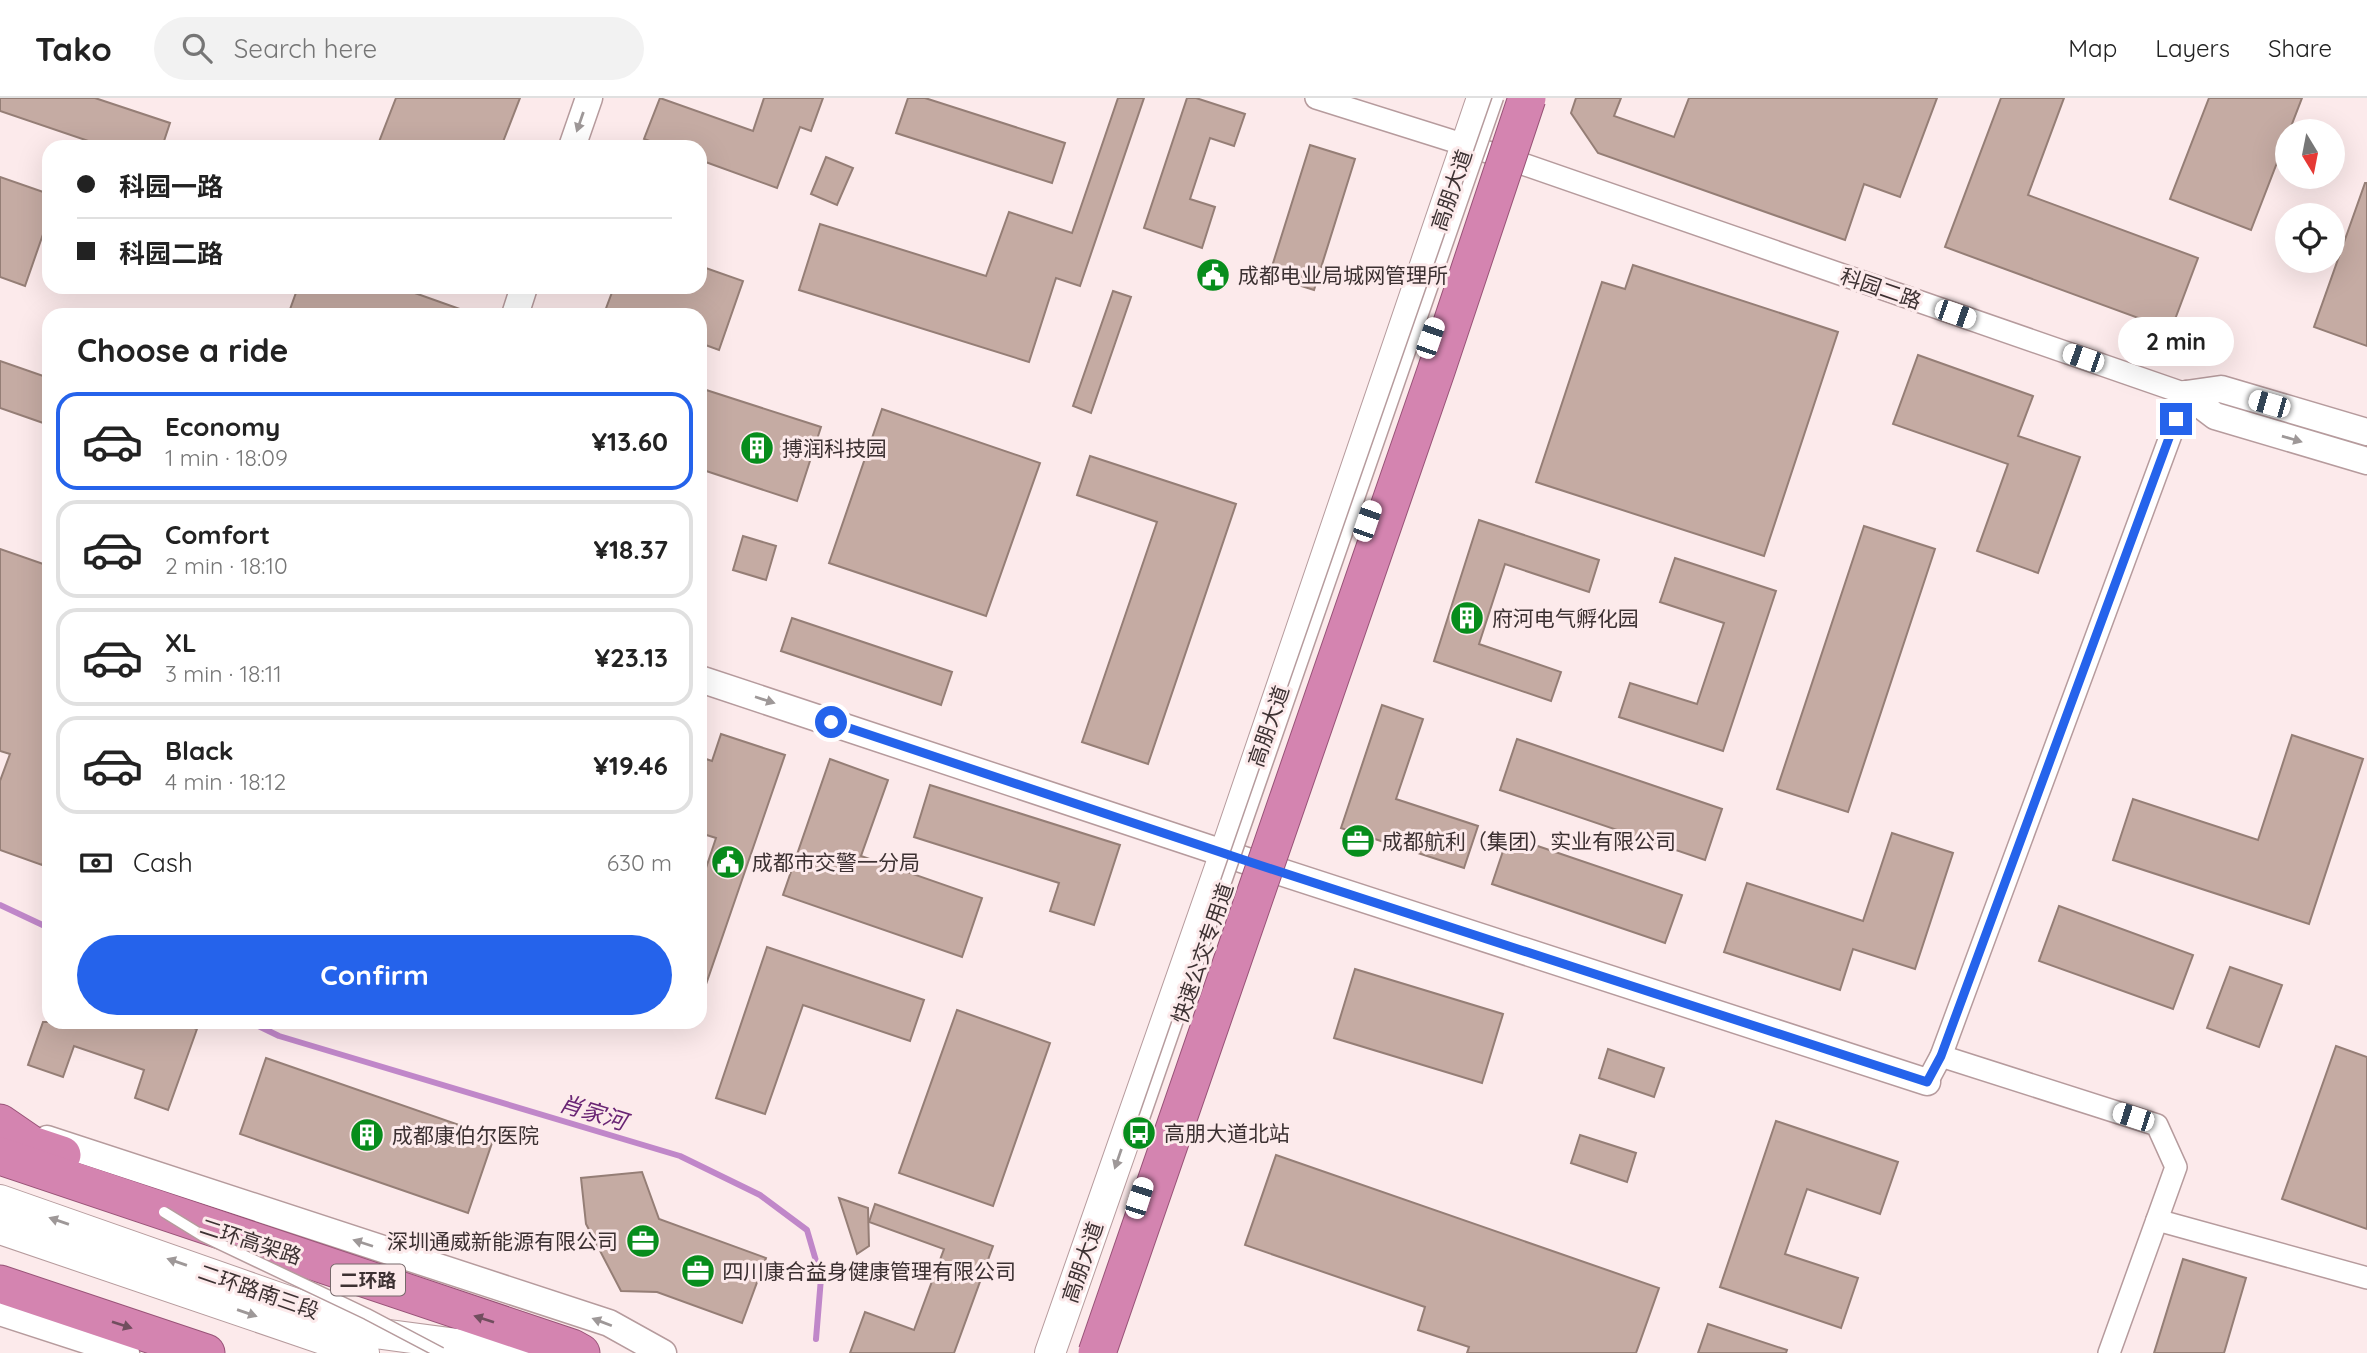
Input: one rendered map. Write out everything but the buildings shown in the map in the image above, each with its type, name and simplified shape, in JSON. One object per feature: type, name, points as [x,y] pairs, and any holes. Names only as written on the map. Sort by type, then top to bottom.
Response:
[{"type":"highway","points":[[1097,1353],[1436,371],[1527,98]]},
{"type":"highway","points":[[0,1123],[32,1145],[132,1178],[164,1212]]},
{"type":"highway","name":"二环高架路","points":[[0,1156],[577,1350]]},
{"type":"highway","points":[[0,1284],[206,1353]]},
{"type":"highway","points":[[0,1298],[58,1304]]},
{"type":"main road","name":"高朋大道","points":[[1480,150],[1482,98]]},
{"type":"main road","name":"高朋大道","points":[[1050,1353],[1237,857],[1480,150],[1513,98]]},
{"type":"main road","name":"高朋大道","points":[[1087,1353],[1237,857]]},
{"type":"main road","name":"二环路南三段","points":[[0,1200],[116,1254],[365,1353]]},
{"type":"main road","name":"二环路南三段","points":[[0,1229],[116,1254],[382,1334],[525,1353]]},
{"type":"street","points":[[574,140],[589,98]]},
{"type":"street","name":"科园二路","points":[[1316,98],[1480,150],[2186,394]]},
{"type":"street","points":[[2186,394],[2221,389],[2367,432]]},
{"type":"street","points":[[2186,394],[2215,416],[2367,461]]},
{"type":"street","points":[[707,681],[1927,1082],[1941,1056],[2186,394]]},
{"type":"street","points":[[1941,1056],[2157,1125],[2176,1167],[2109,1353]]},
{"type":"street","points":[[0,1123],[609,1323],[663,1353]]},
{"type":"street","points":[[2157,1220],[2367,1278]]},
{"type":"street","points":[[0,1312],[126,1353]]},
{"type":"lane","name":"快速公交专用道","points":[[1139,1133],[1498,98]]},
{"type":"lane","points":[[164,1212],[203,1236],[367,1314],[441,1353]]},
{"type":"waterway","name":"肖家河","points":[[0,905],[42,925]]},
{"type":"waterway","name":"肖家河","points":[[264,1029],[279,1036],[680,1156],[760,1195],[807,1230],[821,1278],[816,1339]]},
{"type":"place","name":"成都电业局城网管理所","points":[[1213,275]]},
{"type":"place","name":"搏润科技园","points":[[757,448]]},
{"type":"place","name":"府河电气孵化园","points":[[1467,618]]},
{"type":"place","name":"成都航利（集团）实业有限公司","points":[[1358,841]]},
{"type":"place","name":"成都市交警一分局","points":[[728,862]]},
{"type":"place","name":"高朋大道北站","points":[[1139,1133]]},
{"type":"place","name":"成都康伯尔医院","points":[[367,1135]]},
{"type":"place","name":"深圳通威新能源有限公司","points":[[643,1241]]},
{"type":"place","name":"四川康合益身健康管理有限公司","points":[[698,1271]]},
{"type":"route","points":[[831,722],[1250,862],[1927,1082],[1941,1056],[2176,419]]}]
